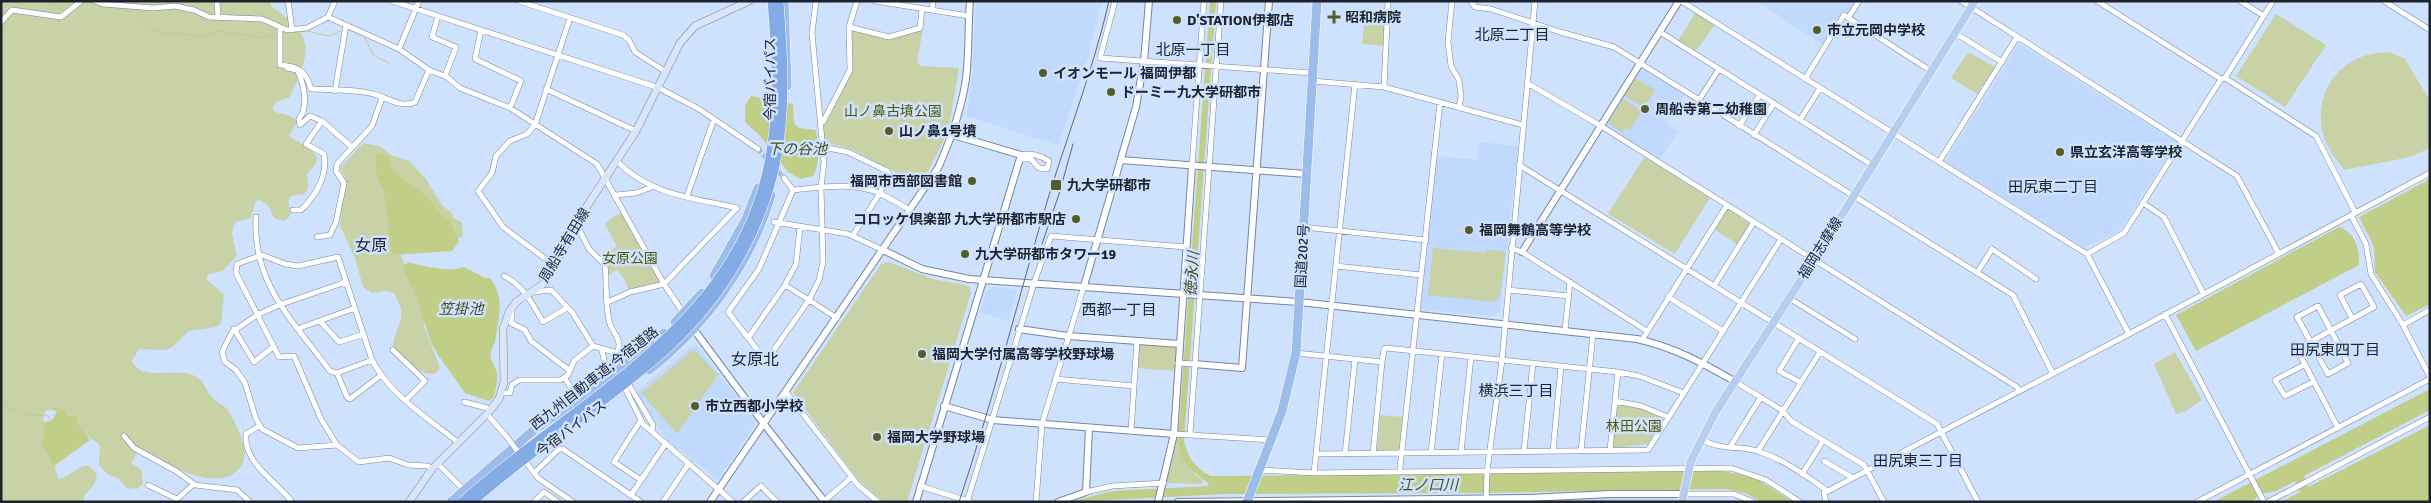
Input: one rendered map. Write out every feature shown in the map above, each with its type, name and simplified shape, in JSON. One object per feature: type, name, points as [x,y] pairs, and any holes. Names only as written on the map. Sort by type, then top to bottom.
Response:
[{"type":"highway","name":"今宿バイパス","points":[[451,502],[534,430],[651,346],[704,290],[727,256],[746,219],[762,174],[770,136],[772,104],[770,1]]},
{"type":"highway","name":"西九州自動車道;今宿道路","points":[[462,502],[515,456],[655,350],[692,314],[723,273],[751,220],[772,147],[776,86],[770,1]]},
{"type":"highway","name":"西九州自動車道;今宿道路","points":[[473,502],[520,461],[660,356],[704,312],[728,277],[749,239],[764,205],[778,149],[783,86],[779,1]]},
{"type":"highway","name":"今宿バイパス","points":[[478,502],[523,464],[628,388],[693,328],[739,268],[767,207],[780,162],[787,103],[788,57],[784,1]]},
{"type":"highway","name":"国道202号","points":[[1248,499],[1272,440],[1287,393],[1296,353],[1317,1]]},
{"type":"main road","name":"周船寺有田線","points":[[502,393],[504,382],[503,329],[512,308],[516,302],[531,294],[542,285],[576,224],[636,131],[688,32],[695,26],[748,2]]},
{"type":"main road","name":"福岡志摩線","points":[[1682,498],[1689,468],[1700,438],[1734,381],[1814,260],[1973,4]]},
{"type":"main road","points":[[408,502],[432,469],[489,412],[502,393]]},
{"type":"street","points":[[1,22],[12,10],[61,17],[81,1]]},
{"type":"street","points":[[95,1],[103,4],[153,8],[175,6],[194,10],[209,17],[262,19],[280,28],[292,29],[307,28],[328,17],[330,8],[335,1]]},
{"type":"street","points":[[218,1],[218,17]]},
{"type":"street","points":[[288,1],[292,29]]},
{"type":"street","points":[[392,1],[659,88],[714,119],[758,149]]},
{"type":"street","points":[[399,49],[419,1]]},
{"type":"street","points":[[519,1],[627,37],[635,52],[666,72]]},
{"type":"street","points":[[793,190],[777,223],[759,269],[728,312],[766,361],[809,300],[819,280],[823,262],[821,187],[823,147],[812,33],[816,1]]},
{"type":"street","points":[[821,126],[850,70],[849,26],[857,1]]},
{"type":"street","points":[[875,1],[969,16]]},
{"type":"street","points":[[932,10],[933,1]]},
{"type":"street","points":[[710,502],[938,168],[953,135],[966,78],[970,1]]},
{"type":"street","points":[[1115,1],[1100,58],[1264,70],[1384,87],[1523,125]]},
{"type":"street","points":[[1036,502],[1042,424],[1136,107],[1144,61],[1149,1]]},
{"type":"street","points":[[1158,502],[1174,434],[1204,1]]},
{"type":"street","points":[[1190,434],[1221,1]]},
{"type":"street","points":[[1178,363],[1242,368],[1269,1]]},
{"type":"street","points":[[1384,87],[1388,1]]},
{"type":"street","points":[[1452,1],[1448,42],[1451,66],[1459,80],[1461,96],[1459,108]]},
{"type":"street","points":[[1471,1],[1475,7],[1491,9],[1614,47],[2013,295],[2053,374]]},
{"type":"street","points":[[1486,500],[1487,471],[1502,360],[1535,1]]},
{"type":"street","points":[[1522,252],[1680,1],[2087,254],[2129,334]]},
{"type":"street","points":[[1848,18],[1859,1]]},
{"type":"street","points":[[1961,1],[1973,4],[2017,37],[2238,176],[2279,254]]},
{"type":"street","points":[[2097,1],[2316,136],[2366,244],[2371,274],[2402,325],[2430,378],[2197,502]]},
{"type":"street","points":[[2240,1],[2264,16]]},
{"type":"street","points":[[2087,254],[2124,233],[2273,1]]},
{"type":"street","points":[[2384,1],[2430,30]]},
{"type":"street","points":[[849,26],[889,37],[920,28],[922,9]]},
{"type":"street","points":[[1805,79],[1844,15],[1931,71]]},
{"type":"street","points":[[438,16],[432,37],[456,47],[445,76]]},
{"type":"street","points":[[328,17],[399,49],[429,70],[445,76],[460,88],[510,108],[597,164],[606,176],[664,284],[693,328],[824,501],[852,477]]},
{"type":"street","points":[[554,266],[503,227],[478,191],[492,173],[496,156],[510,141],[527,134],[535,125],[570,18]]},
{"type":"street","points":[[335,91],[346,25]]},
{"type":"street","points":[[280,28],[280,65]]},
{"type":"street","points":[[481,30],[475,59],[502,70],[521,81],[510,108]]},
{"type":"street","points":[[1660,32],[1872,165]]},
{"type":"street","points":[[1955,33],[2002,62]]},
{"type":"street","points":[[1939,162],[2017,37]]},
{"type":"street","points":[[280,65],[299,68],[308,78],[311,88],[382,98],[394,102],[415,102],[429,70]]},
{"type":"street","points":[[280,65],[281,67],[297,70],[304,82],[303,114],[298,118],[300,124],[310,116],[322,121],[352,147]]},
{"type":"street","points":[[1699,100],[1719,69]]},
{"type":"street","points":[[1527,83],[1601,126],[2017,387],[2019,391]]},
{"type":"street","points":[[1314,473],[1355,84]]},
{"type":"street","points":[[1800,120],[1820,88]]},
{"type":"street","points":[[546,89],[636,131]]},
{"type":"street","points":[[1739,126],[1760,95]]},
{"type":"street","points":[[317,237],[325,237],[334,230],[344,183],[336,171],[337,164],[372,126],[382,98]]},
{"type":"street","points":[[1400,468],[1440,103]]},
{"type":"street","points":[[1754,135],[1774,103]]},
{"type":"street","points":[[687,196],[714,119]]},
{"type":"street","points":[[293,210],[301,210],[311,200],[326,166],[324,154],[306,144],[322,121]]},
{"type":"street","points":[[916,502],[1021,157],[1026,154],[1046,158],[1049,161],[1047,169],[1039,168],[1031,159],[1021,157],[953,135]]},
{"type":"street","points":[[823,147],[848,152],[887,171],[889,174],[880,193],[853,235]]},
{"type":"street","points":[[1120,160],[1306,174]]},
{"type":"street","points":[[608,302],[630,292],[664,284],[738,208],[652,187],[630,175],[617,161]]},
{"type":"street","points":[[1519,165],[1937,424],[1978,502]]},
{"type":"street","points":[[1826,502],[1824,493],[2129,334],[2430,173]]},
{"type":"street","points":[[784,178],[793,190]]},
{"type":"street","points":[[793,190],[861,186],[880,193],[910,210]]},
{"type":"street","points":[[616,195],[636,193],[652,187]]},
{"type":"street","points":[[2143,204],[2164,217],[2203,293]]},
{"type":"street","points":[[1642,340],[1727,206]]},
{"type":"street","points":[[256,217],[258,256],[279,305],[330,371],[337,373],[372,360]]},
{"type":"street","points":[[1714,286],[1754,222]]},
{"type":"street","points":[[777,223],[853,235],[922,269],[983,280],[1034,282],[1300,302],[1565,330],[1662,344],[1703,363],[1734,381],[1783,411],[1791,422],[1864,465],[1884,502]]},
{"type":"street","points":[[576,224],[589,249],[606,265],[604,291],[608,302],[608,319],[619,339],[616,365],[619,369]]},
{"type":"street","points":[[748,338],[785,285],[796,264],[800,227]]},
{"type":"street","points":[[1304,227],[1426,240]]},
{"type":"street","points":[[920,486],[969,501],[1019,329],[1034,282],[1052,236],[1186,247]]},
{"type":"street","points":[[1317,454],[1648,450],[1781,239]]},
{"type":"street","points":[[1511,248],[1522,252],[1647,331]]},
{"type":"street","points":[[1977,273],[1992,249],[2036,279]]},
{"type":"street","points":[[432,469],[428,466],[408,465],[389,458],[359,462],[337,446],[321,419],[294,356],[279,357],[273,347],[235,270],[236,264],[258,256],[298,266],[335,256],[338,257],[372,360],[380,376],[459,443]]},
{"type":"street","points":[[1336,266],[1421,275]]},
{"type":"street","points":[[504,276],[531,294],[542,322],[568,308]]},
{"type":"street","points":[[337,446],[292,446],[259,426],[245,383],[236,370],[225,362],[222,352],[234,329],[257,315],[279,305],[346,282]]},
{"type":"street","points":[[1565,330],[1570,282]]},
{"type":"street","points":[[2338,428],[2297,349],[2374,307],[2361,284],[2340,295],[2352,318]]},
{"type":"street","points":[[785,285],[837,318]]},
{"type":"street","points":[[531,294],[551,290],[568,308],[593,346],[617,353]]},
{"type":"street","points":[[1508,290],[1569,296]]},
{"type":"street","points":[[1668,297],[1723,332]]},
{"type":"street","points":[[1789,298],[1855,339]]},
{"type":"street","points":[[2318,306],[2330,330],[2348,363],[2328,374],[2297,317],[2318,306]]},
{"type":"street","points":[[297,328],[355,308]]},
{"type":"street","points":[[512,308],[511,323],[525,330],[531,341],[569,370]]},
{"type":"street","points":[[2402,325],[2430,310]]},
{"type":"street","points":[[2165,314],[2266,502],[2430,417]]},
{"type":"street","points":[[320,321],[339,342],[364,334]]},
{"type":"street","points":[[234,329],[254,362],[273,347]]},
{"type":"street","points":[[1019,329],[1068,336],[1180,344]]},
{"type":"street","points":[[1582,450],[1593,334]]},
{"type":"street","points":[[1799,338],[1779,371],[1800,382]]},
{"type":"street","points":[[1131,431],[1137,341]]},
{"type":"street","points":[[502,393],[510,393],[512,385],[519,380],[554,380],[564,377],[574,361],[593,346]]},
{"type":"street","points":[[1373,454],[1382,362],[1386,348],[1618,372],[1640,376],[1684,393]]},
{"type":"street","points":[[393,350],[425,381],[406,400]]},
{"type":"street","points":[[602,350],[606,370]]},
{"type":"street","points":[[1758,451],[1820,352]]},
{"type":"street","points":[[1296,353],[1382,362]]},
{"type":"street","points":[[1432,453],[1442,354]]},
{"type":"street","points":[[1461,452],[1471,357]]},
{"type":"street","points":[[1345,454],[1355,359]]},
{"type":"street","points":[[1524,451],[1533,363]]},
{"type":"street","points":[[2304,365],[2275,380],[2285,396],[2313,382]]},
{"type":"street","points":[[1552,451],[1562,366]]},
{"type":"street","points":[[1610,450],[1618,372]]},
{"type":"street","points":[[337,373],[350,399],[380,376]]},
{"type":"street","points":[[564,377],[578,399]]},
{"type":"street","points":[[1055,379],[1134,386]]},
{"type":"street","points":[[628,388],[642,420],[652,432],[733,502]]},
{"type":"street","points":[[628,388],[653,425],[652,432]]},
{"type":"street","points":[[786,392],[858,485],[878,502]]},
{"type":"street","points":[[1730,447],[1760,397]]},
{"type":"street","points":[[1615,401],[1641,406],[1668,417]]},
{"type":"street","points":[[464,402],[489,412],[533,471],[573,502]]},
{"type":"street","points":[[944,406],[993,420],[1272,440]]},
{"type":"street","points":[[641,480],[614,462],[614,459],[642,420]]},
{"type":"street","points":[[259,426],[246,434],[246,441],[259,469],[282,488],[292,502]]},
{"type":"street","points":[[1086,492],[1089,428]]},
{"type":"street","points":[[124,436],[134,448],[176,471],[194,484],[237,490],[250,502]]},
{"type":"street","points":[[1700,438],[1715,447],[1758,451],[1774,457],[1828,491]]},
{"type":"street","points":[[1802,474],[1823,441]]},
{"type":"street","points":[[632,495],[666,443]]},
{"type":"street","points":[[533,471],[559,450],[563,449],[641,502]]},
{"type":"street","points":[[1824,460],[1853,478]]},
{"type":"street","points":[[438,464],[464,489],[473,502]]},
{"type":"street","points":[[663,502],[689,464]]},
{"type":"street","points":[[1258,472],[1731,468],[1766,480],[1800,502]]},
{"type":"street","points":[[1058,502],[1086,492],[1112,486],[1164,483]]},
{"type":"street","points":[[148,485],[177,499],[194,484]]},
{"type":"street","points":[[743,502],[761,486],[777,502]]},
{"type":"street","points":[[534,502],[544,492],[558,502]]},
{"type":"street","points":[[1178,502],[1248,499],[1398,501],[1682,498],[1734,494],[1753,502]]},
{"type":"shaded area","name":"イオンモール 福岡伊都","points":[[976,1],[1102,1],[1088,57],[1058,145],[966,116],[971,92]]},
{"type":"shaded area","name":"市立元岡中学校","points":[[1757,1],[1857,1],[1848,16],[1843,13],[1823,45]]},
{"type":"shaded area","name":"県立玄洋高等学校","points":[[2019,44],[2176,142],[2120,230],[2085,248],[1945,162]]},
{"type":"shaded area","name":"周船寺第二幼稚園","points":[[1640,68],[1643,68],[1685,94],[1666,123],[1678,132],[1660,159],[1604,126]]},
{"type":"shaded area","name":"福岡舞鶴高等学校","points":[[1479,142],[1518,146],[1500,311],[1494,316],[1423,310],[1419,308],[1436,156],[1477,160]]},
{"type":"shaded area","points":[[993,287],[1015,289],[1017,291],[1008,321],[980,312],[986,292]]},
{"type":"shaded area","name":"市立西都小学校","points":[[697,345],[755,421],[755,425],[718,480],[666,439],[636,392],[692,346]]},
{"type":"shaded area","points":[[1677,496],[1677,502],[1574,502],[1574,498]]},
{"type":"green space","points":[[1,1],[270,1],[271,6],[296,26],[302,36],[305,56],[297,81],[290,97],[277,102],[272,107],[275,112],[288,115],[298,121],[289,136],[311,149],[317,158],[316,164],[307,174],[308,189],[304,194],[290,198],[290,216],[284,221],[274,218],[268,205],[258,200],[255,203],[251,218],[235,222],[232,233],[237,256],[222,271],[209,274],[206,279],[224,295],[221,323],[216,327],[189,331],[171,348],[165,350],[139,349],[132,361],[137,368],[151,373],[187,373],[195,376],[202,382],[213,398],[226,408],[232,416],[245,452],[242,466],[230,476],[218,479],[190,474],[139,450],[131,463],[141,469],[143,484],[137,489],[127,488],[118,478],[107,474],[99,465],[100,447],[98,443],[85,435],[63,411],[47,410],[44,413],[43,420],[58,478],[62,479],[83,466],[89,466],[97,474],[94,485],[84,496],[83,502],[1,502]]},
{"type":"green space","points":[[1696,12],[1714,26],[1695,52],[1678,41]]},
{"type":"green space","points":[[2276,14],[2326,45],[2285,107],[2236,76]]},
{"type":"green space","points":[[1365,16],[1386,17],[1385,46],[1362,44]]},
{"type":"green space","name":"山ノ鼻古墳公園","points":[[923,28],[917,63],[921,66],[959,68],[950,121],[943,142],[921,185],[851,149],[824,142],[822,124],[853,68],[850,31],[854,30],[891,39]]},
{"type":"green space","points":[[1968,52],[1995,67],[1977,94],[1951,78]]},
{"type":"green space","points":[[2390,52],[2405,59],[2430,101],[2430,148],[2410,157],[2344,170],[2329,148],[2323,133],[2321,109],[2328,87],[2334,77],[2353,61],[2375,53]]},
{"type":"green space","points":[[1635,78],[1655,90],[1644,108],[1624,95]]},
{"type":"green space","points":[[1623,99],[1642,111],[1630,130],[1626,127],[1623,133],[1608,123]]},
{"type":"green space","points":[[363,143],[379,146],[391,155],[409,161],[426,179],[442,205],[452,213],[453,218],[462,222],[463,236],[456,239],[387,193],[395,243],[418,292],[423,311],[424,326],[440,368],[435,374],[422,372],[411,366],[393,346],[401,320],[401,309],[398,302],[394,293],[386,291],[372,293],[363,287],[355,258],[340,226],[341,200],[346,180],[340,168]]},
{"type":"green space","points":[[1646,158],[1710,198],[1675,254],[1608,214],[1643,159]]},
{"type":"green space","points":[[1729,209],[1750,224],[1737,244],[1714,229]]},
{"type":"green space","name":"女原公園","points":[[625,211],[664,284],[630,292],[617,270],[606,277],[605,265],[599,259],[617,246],[605,224],[614,216]]},
{"type":"green space","points":[[1433,248],[1486,253],[1487,249],[1506,252],[1500,296],[1494,302],[1428,295]]},
{"type":"green space","name":"福岡大学野球場","points":[[889,262],[933,279],[969,286],[971,293],[907,502],[884,502],[860,482],[793,393],[881,264]]},
{"type":"green space","points":[[1137,341],[1180,344],[1178,371],[1135,368]]},
{"type":"green space","points":[[694,349],[718,375],[677,434],[641,393]]},
{"type":"green space","points":[[2175,352],[2202,400],[2184,412],[2176,414],[2154,364]]},
{"type":"green space","name":"林田公園","points":[[1616,405],[1640,408],[1663,417],[1648,444],[1615,448],[1612,445]]},
{"type":"green space","points":[[1380,415],[1403,417],[1399,450],[1378,451]]},
{"type":"green space","points":[[1174,434],[1179,434],[1182,454],[1192,471],[1203,480],[1201,484],[1164,483]]},
{"type":"water","points":[[1210,1],[1216,1],[1184,441],[1188,453],[1196,466],[1211,476],[1722,471],[1753,477],[1794,502],[1762,502],[1745,493],[1725,489],[1481,493],[1227,494],[1070,502],[1112,491],[1208,486],[1209,484],[1188,467],[1182,456],[1178,440]]},
{"type":"water","name":"下の谷池","points":[[751,96],[793,104],[794,123],[799,128],[816,130],[818,160],[813,176],[800,179],[788,172],[762,138],[745,122],[745,106]]},
{"type":"water","points":[[381,153],[390,158],[392,170],[430,199],[439,215],[450,221],[459,242],[452,251],[392,255],[384,192],[377,176],[375,155]]},
{"type":"water","points":[[2430,179],[2430,304],[2406,316],[2375,272],[2374,247],[2359,217]]},
{"type":"water","points":[[2339,227],[2349,233],[2356,243],[2359,265],[2196,351],[2176,315]]},
{"type":"water","name":"笠掛池","points":[[408,262],[444,269],[464,267],[485,278],[490,278],[495,286],[500,309],[495,343],[490,356],[498,378],[494,397],[489,401],[465,393],[438,355],[431,342],[414,292],[403,268]]},
{"type":"water","points":[[2430,389],[2430,410],[2304,476],[2308,487],[2430,425],[2430,502],[2281,502],[2300,492],[2295,481],[2276,491],[2260,494],[2252,502],[2213,502]]},
{"type":"water","points":[[52,409],[65,410],[67,416],[76,416],[79,427],[90,440],[54,466],[41,442],[45,432],[43,422],[52,421],[57,411]]},
{"type":"waterway","points":[[50,1],[59,6],[75,1]]},
{"type":"waterway","points":[[123,10],[132,11],[143,17],[146,25],[163,34],[181,33],[199,37],[219,31],[262,38],[277,32]]},
{"type":"waterway","points":[[294,32],[307,31],[328,36],[343,30]]},
{"type":"waterway","points":[[349,30],[364,36],[373,55],[389,63]]},
{"type":"waterway","points":[[1,405],[23,414],[47,415],[52,421]]},
{"type":"tunnel","points":[[758,149],[768,160]]},
{"type":"tunnel","points":[[773,166],[784,178]]},
{"type":"railway","points":[[959,502],[1049,194],[1086,84],[1109,1]]},
{"type":"railway","points":[[1042,244],[1073,144]]},
{"type":"place","name":"昭和病院","points":[[1334,17]]},
{"type":"place","name":"D'STATION伊都店","points":[[1177,20]]},
{"type":"place","name":"市立元岡中学校","points":[[1817,30]]},
{"type":"place","name":"イオンモール 福岡伊都","points":[[1043,73]]},
{"type":"place","name":"ドーミー九大学研都市","points":[[1111,92]]},
{"type":"place","name":"周船寺第二幼稚園","points":[[1645,109]]},
{"type":"place","name":"山ノ鼻1号墳","points":[[889,131]]},
{"type":"place","name":"県立玄洋高等学校","points":[[2060,152]]},
{"type":"place","name":"福岡市西部図書館","points":[[972,181]]},
{"type":"place","name":"九大学研都市","points":[[1056,185]]},
{"type":"place","name":"コロッケ倶楽部 九大学研都市駅店","points":[[1076,219]]},
{"type":"place","name":"福岡舞鶴高等学校","points":[[1469,230]]},
{"type":"place","name":"九大学研都市タワー19","points":[[965,254]]},
{"type":"place","name":"福岡大学付属高等学校野球場","points":[[922,354]]},
{"type":"place","name":"市立西都小学校","points":[[695,406]]},
{"type":"place","name":"福岡大学野球場","points":[[877,437]]},
{"type":"district","name":"北原二丁目","points":[[1512,35]]},
{"type":"district","name":"北原一丁目","points":[[1193,50]]},
{"type":"district","name":"田尻東二丁目","points":[[2053,187]]},
{"type":"district","name":"女原","points":[[371,245]]},
{"type":"district","name":"西都一丁目","points":[[1119,310]]},
{"type":"district","name":"田尻東四丁目","points":[[2335,350]]},
{"type":"district","name":"女原北","points":[[755,359]]},
{"type":"district","name":"横浜三丁目","points":[[1516,391]]},
{"type":"district","name":"田尻東三丁目","points":[[1918,461]]},
{"type":"water label","name":"徳永川","points":[[1192,274]]},
{"type":"water label","name":"江ノ口川","points":[[1428,485]]}]
